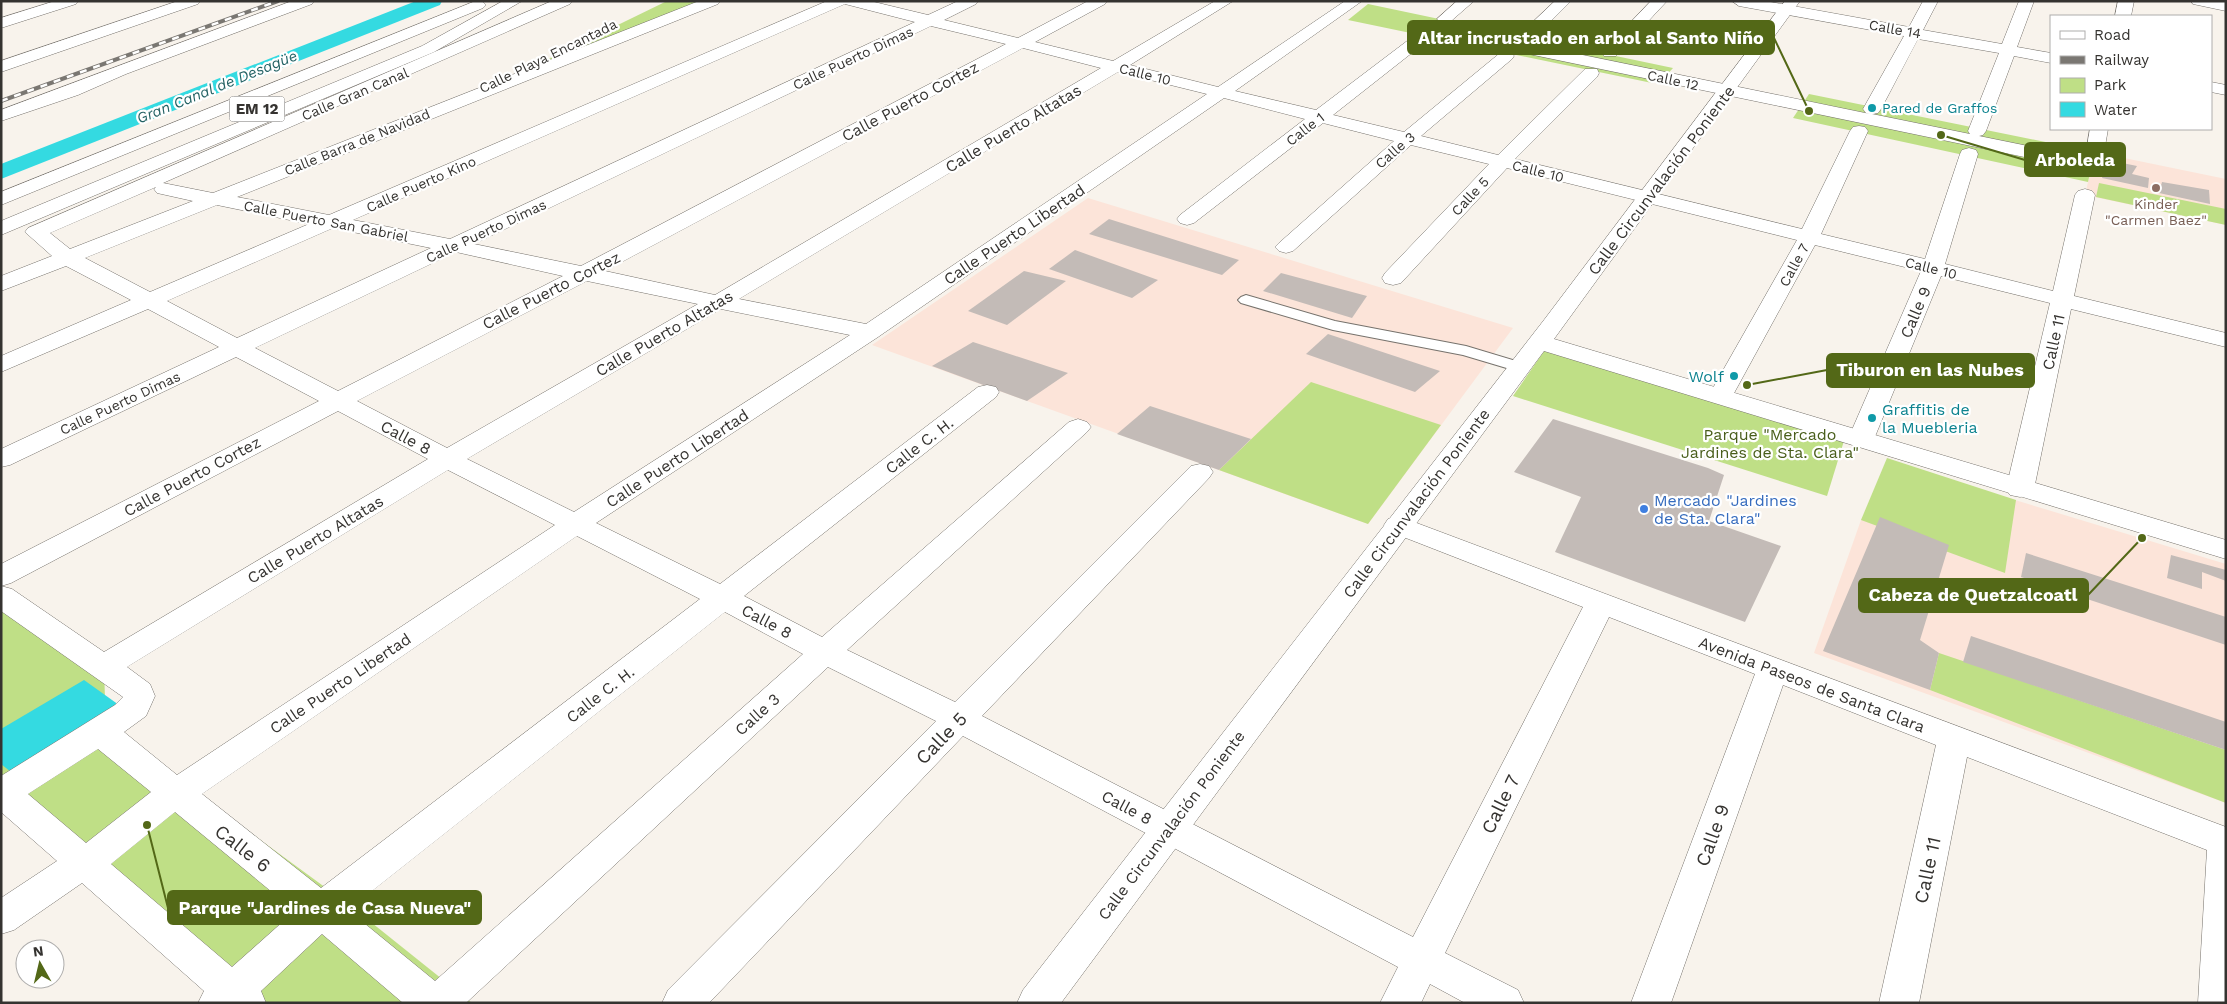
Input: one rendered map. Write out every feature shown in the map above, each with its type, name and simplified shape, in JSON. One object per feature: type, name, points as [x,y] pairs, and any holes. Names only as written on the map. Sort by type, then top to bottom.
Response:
[{"type":"main road","points":[[1,23],[71,1]]},
{"type":"main road","points":[[1,67],[193,1]]},
{"type":"main road","points":[[1,116],[72,92],[120,70],[307,1]]},
{"type":"main road","name":"EM 12","points":[[1,200],[211,112],[486,1]]},
{"type":"main road","points":[[1,229],[428,49],[514,1]]},
{"type":"main road","name":"EM 12","points":[[1,216],[514,1]]},
{"type":"main road","name":"Calle Gran Canal","points":[[35,232],[565,1]]},
{"type":"main road","name":"Calle Barra de Navidad","points":[[1,284],[713,1]]},
{"type":"main road","name":"Calle Puerto Kino","points":[[1,365],[840,1]]},
{"type":"main road","name":"Calle 10","points":[[850,1],[2226,340]]},
{"type":"main road","name":"Calle Puerto Dimas","points":[[1,459],[971,1]]},
{"type":"main road","name":"Calle Puerto Cortez","points":[[1,576],[585,273],[1100,1]]},
{"type":"main road","name":"Calle Puerto Altatas","points":[[103,667],[447,458],[718,302],[1226,1]]},
{"type":"main road","name":"Calle Puerto Libertad","points":[[1,918],[85,863],[176,794],[575,524],[870,332],[1355,1]]},
{"type":"main road","points":[[1445,19],[1467,1]]},
{"type":"main road","points":[[1527,36],[1564,1]]},
{"type":"main road","points":[[1610,53],[1660,1]]},
{"type":"main road","name":"Calle 14","points":[[1739,1],[1790,6],[1914,33],[2050,58]]},
{"type":"main road","points":[[1872,109],[1931,1]]},
{"type":"main road","points":[[1977,131],[2027,1]]},
{"type":"main road","points":[[2123,15],[2126,1]]},
{"type":"main road","points":[[2198,1],[2226,6]]},
{"type":"main road","name":"Calle Circunvalación Poniente","points":[[1037,1003],[1539,342],[1790,6]]},
{"type":"main road","name":"Calle Playa Encantada","points":[[434,111],[626,18]]},
{"type":"main road","name":"Calle 12","points":[[1426,33],[1727,92],[2093,159],[2099,130]]},
{"type":"main road","name":"Calle 1","points":[[1187,219],[1426,33]]},
{"type":"main road","name":"Calle 3","points":[[1286,247],[1408,138],[1506,56]]},
{"type":"main road","name":"Calle 5","points":[[1393,278],[1502,162],[1591,73]]},
{"type":"main road","points":[[2212,87],[2226,90]]},
{"type":"main road","points":[[1,189],[142,134],[211,112]]},
{"type":"main road","name":"Calle 7","points":[[1721,395],[1809,237],[1859,131]]},
{"type":"main road","name":"Calle 9","points":[[1861,439],[1933,268],[1969,154]]},
{"type":"main road","name":"Calle Puerto San Gabriel","points":[[164,190],[455,246],[870,332]]},
{"type":"main road","name":"Calle 11","points":[[2020,489],[2085,195]]},
{"type":"main road","name":"Calle 8","points":[[35,232],[68,258],[447,458],[825,652],[960,718],[1168,829],[1504,1003]]},
{"type":"main road","points":[[1539,342],[1721,395],[2020,489],[2226,550]]},
{"type":"main road","name":"Calle C. H.","points":[[232,999],[321,910],[987,392]]},
{"type":"main road","name":"Calle 3","points":[[438,1003],[825,652],[1078,427]]},
{"type":"main road","name":"Calle 5","points":[[682,1003],[1200,472]]},
{"type":"main road","name":"Avenida Paseos de Santa Clara","points":[[1398,526],[2226,842]]},
{"type":"main road","points":[[1,596],[139,692],[139,698],[133,708],[2,793],[85,863],[232,999]]},
{"type":"main road","name":"Calle 7","points":[[1400,1003],[1600,604]]},
{"type":"main road","name":"Calle 9","points":[[1651,1003],[1773,668]]},
{"type":"main road","name":"Calle 6","points":[[99,731],[321,910],[432,1003]]},
{"type":"main road","name":"Calle 11","points":[[1899,1003],[1954,738]]},
{"type":"main road","points":[[2218,1003],[2226,842]]},
{"type":"lane","points":[[1246,300],[1333,326],[1466,351],[1520,367]]},
{"type":"shaded area","name":"Kinder \"Carmen Baez\"","points":[[2095,152],[2226,179],[2226,225],[2085,195]]},
{"type":"shaded area","points":[[1088,198],[1513,328],[1368,524],[872,345]]},
{"type":"shaded area","points":[[1893,463],[2226,564],[2226,803],[1814,653],[1861,520]]},
{"type":"green space","points":[[667,1],[708,1],[557,61],[548,59]]},
{"type":"green space","points":[[1368,4],[1673,68],[1665,77],[1652,83],[1348,20]]},
{"type":"green space","points":[[1809,94],[2095,152],[2088,182],[1793,118]]},
{"type":"green space","points":[[2099,183],[2226,209],[2226,225],[2096,197]]},
{"type":"green space","name":"Parque \"Mercado Jardines de Sta. Clara\"","points":[[1551,341],[1847,431],[1827,496],[1513,396]]},
{"type":"green space","points":[[1311,382],[1441,425],[1368,524],[1219,470]]},
{"type":"green space","points":[[1887,458],[2016,500],[2005,573],[1861,520]]},
{"type":"green space","points":[[1,600],[104,670],[106,727],[352,907],[472,1003],[251,1003],[1,789]]},
{"type":"green space","points":[[1939,653],[2226,750],[2226,803],[1930,690]]},
{"type":"water","points":[[84,680],[119,705],[11,772],[1,764],[1,729]]},
{"type":"building","points":[[2108,160],[2137,166],[2132,174],[2149,178],[2148,188],[2102,178]]},
{"type":"building","points":[[2162,182],[2209,190],[2210,204],[2159,193]]},
{"type":"building","points":[[1109,219],[1239,260],[1222,275],[1089,234]]},
{"type":"building","points":[[1075,250],[1158,280],[1132,298],[1049,269]]},
{"type":"building","points":[[1024,271],[1066,281],[1007,325],[968,311]]},
{"type":"building","points":[[1281,273],[1367,296],[1352,318],[1263,291]]},
{"type":"building","points":[[1328,334],[1440,371],[1415,392],[1306,354]]},
{"type":"building","points":[[973,342],[1068,373],[1027,401],[932,366]]},
{"type":"building","points":[[1150,406],[1251,439],[1219,470],[1117,434]]},
{"type":"building","name":"Mercado \"Jardines de Sta. Clara\"","points":[[1553,419],[1708,468],[1724,475],[1709,521],[1781,546],[1745,622],[1555,552],[1581,497],[1514,472]]},
{"type":"building","points":[[1880,517],[1949,545],[1920,640],[1939,653],[1930,690],[1823,651]]},
{"type":"building","points":[[2026,553],[2226,617],[2226,645],[2021,577]]},
{"type":"building","points":[[2171,555],[2226,570],[2226,581],[2202,572],[2202,589],[2167,578]]},
{"type":"building","points":[[1971,636],[2226,722],[2226,750],[1963,662]]},
{"type":"waterway","name":"Gran Canal de Desagüe","points":[[1,172],[433,1]]},
{"type":"railway","points":[[1,101],[278,1]]},
{"type":"place","name":"Pared de Graffos","points":[[1872,108]]},
{"type":"place","name":"Altar incrustado en arbol al Santo Niño","points":[[1809,111]]},
{"type":"place","name":"Arboleda","points":[[1941,135]]},
{"type":"place","name":"Kinder \"Carmen Baez\"","points":[[2156,188]]},
{"type":"place","name":"Wolf","points":[[1734,376]]},
{"type":"place","name":"Tiburon en las Nubes","points":[[1747,385]]},
{"type":"place","name":"Graffitis de la Muebleria","points":[[1872,418]]},
{"type":"place","name":"Mercado \"Jardines de Sta. Clara\"","points":[[1644,509]]},
{"type":"place","name":"Cabeza de Quetzalcoatl","points":[[2142,538]]},
{"type":"place","name":"Parque \"Jardines de Casa Nueva\"","points":[[147,825]]}]
